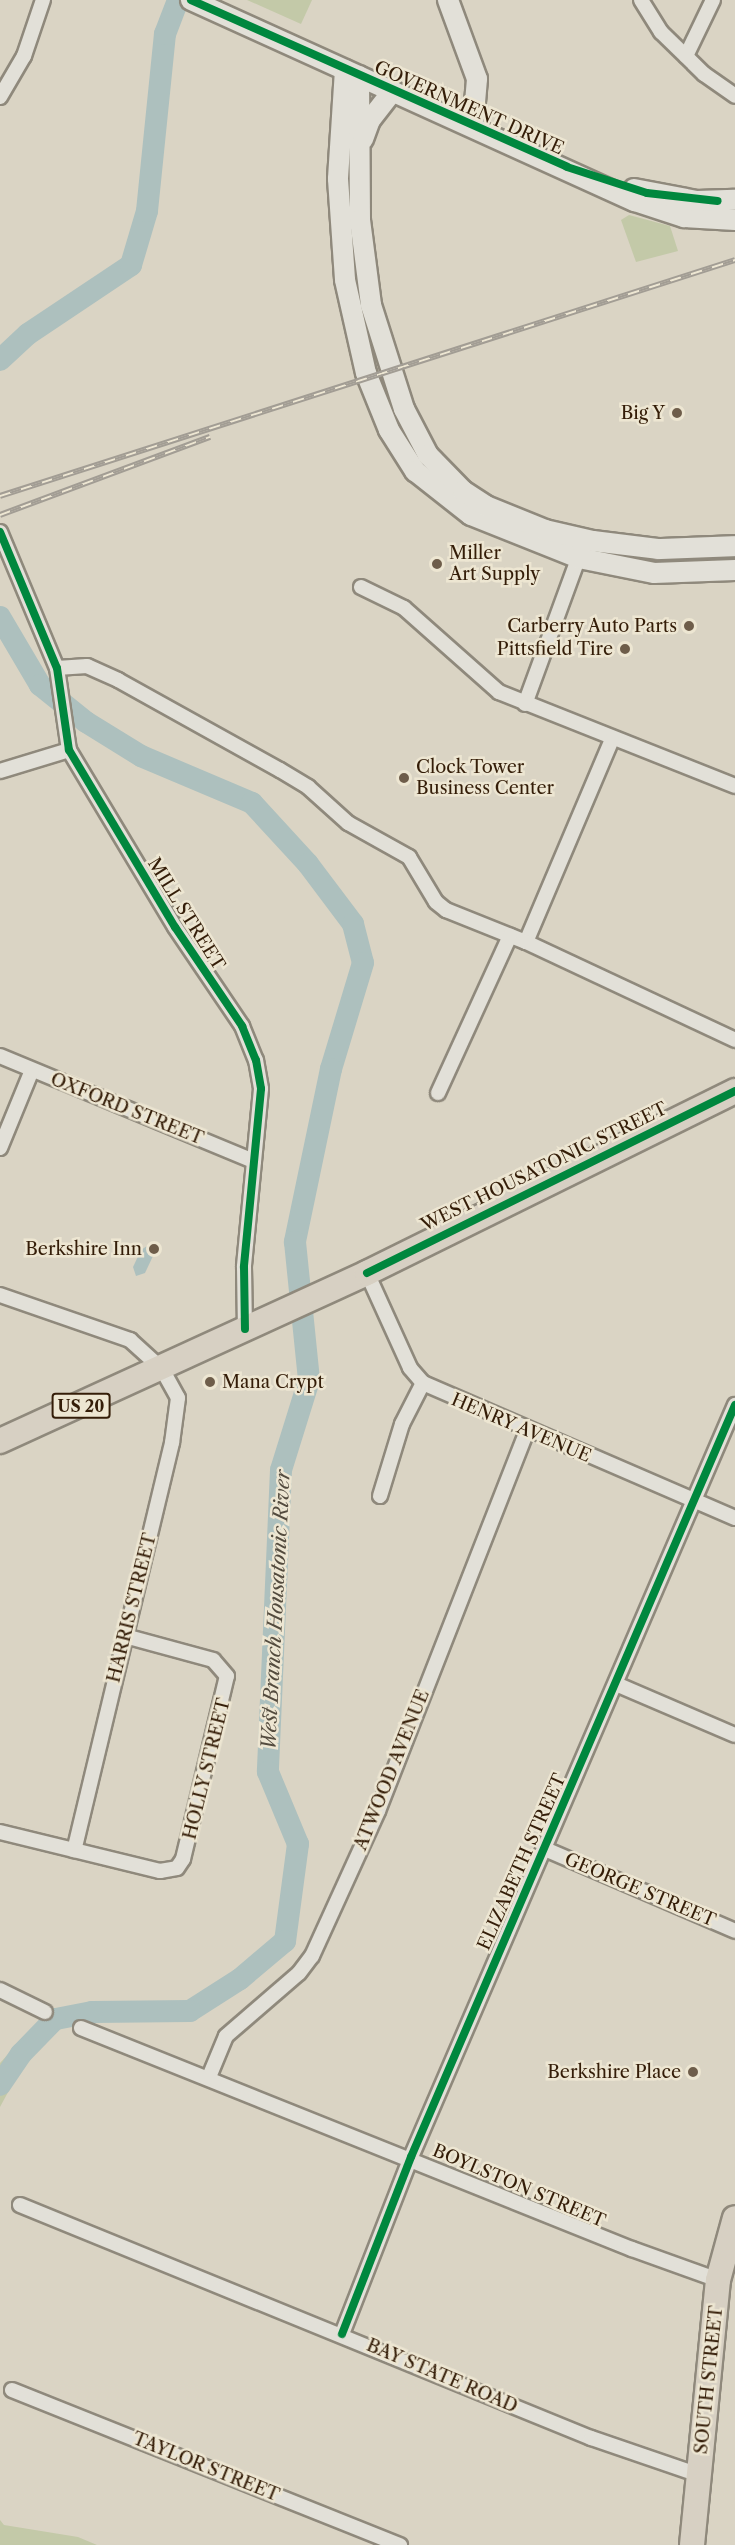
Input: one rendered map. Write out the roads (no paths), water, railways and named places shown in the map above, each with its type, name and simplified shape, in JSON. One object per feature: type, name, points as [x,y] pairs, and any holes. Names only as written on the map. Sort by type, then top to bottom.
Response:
[{"type":"highway","name":"WEST HOUSATONIC STREET","points":[[0,1441],[162,1369],[367,1273],[735,1091]]},
{"type":"highway","name":"SOUTH STREET","points":[[692,2545],[718,2280],[735,2218]]},
{"type":"street","points":[[0,97],[24,56],[43,0]]},
{"type":"street","points":[[448,0],[477,79],[473,126]]},
{"type":"street","points":[[641,0],[661,32],[735,96]]},
{"type":"street","points":[[686,56],[713,0]]},
{"type":"street","name":"GOVERNMENT DRIVE","points":[[192,1],[567,167],[652,208],[697,219],[735,220]]},
{"type":"street","points":[[352,73],[359,159],[361,244],[371,305],[384,356],[422,446],[446,476],[486,506],[545,530],[582,549],[735,546]]},
{"type":"street","points":[[352,73],[338,178],[345,280],[365,370],[388,430],[415,471],[446,499],[492,526],[582,549],[654,573],[735,570]]},
{"type":"street","points":[[359,159],[370,120],[393,91]]},
{"type":"street","points":[[567,167],[665,197],[735,200]]},
{"type":"street","name":"MILL STREET","points":[[0,532],[57,668],[69,750],[175,927],[242,1026],[260,1076],[255,1161],[244,1267],[252,1326]]},
{"type":"street","points":[[525,704],[582,549]]},
{"type":"street","points":[[361,587],[404,608],[488,684],[525,704],[735,786]]},
{"type":"street","points":[[57,668],[87,666],[118,680],[308,787],[348,823],[409,857],[436,902],[446,910],[526,942],[735,1040]]},
{"type":"street","points":[[526,942],[612,739]]},
{"type":"street","points":[[0,771],[69,750]]},
{"type":"street","points":[[438,1093],[510,936]]},
{"type":"street","name":"OXFORD STREET","points":[[0,1056],[255,1161]]},
{"type":"street","points":[[0,1148],[32,1070]]},
{"type":"street","points":[[367,1273],[410,1368],[423,1383],[402,1424],[380,1496]]},
{"type":"street","name":"HARRIS STREET","points":[[0,1295],[130,1340],[162,1369],[178,1398],[179,1413],[74,1850]]},
{"type":"street","name":"HENRY AVENUE","points":[[423,1383],[527,1430],[735,1518]]},
{"type":"street","name":"ELIZABETH STREET","points":[[342,2334],[411,2157],[735,1405]]},
{"type":"street","name":"ATWOOD AVENUE","points":[[209,2077],[226,2036],[299,1972],[312,1956],[378,1811],[527,1430]]},
{"type":"street","name":"HOLLY STREET","points":[[74,1850],[160,1871],[177,1868],[186,1853],[220,1718],[227,1676],[221,1665],[208,1659],[125,1636]]},
{"type":"street","points":[[616,1684],[735,1735]]},
{"type":"street","points":[[0,1832],[74,1850]]},
{"type":"street","name":"GEORGE STREET","points":[[545,1849],[735,1931]]},
{"type":"street","points":[[3,1991],[45,2012]]},
{"type":"street","name":"BOYLSTON STREET","points":[[81,2028],[411,2157],[632,2249],[718,2280]]},
{"type":"street","name":"BAY STATE ROAD","points":[[20,2205],[342,2334],[591,2438],[699,2475]]},
{"type":"street","name":"TAYLOR STREET","points":[[12,2390],[400,2545]]},
{"type":"waterway","name":"West Branch Housatonic River","points":[[0,360],[28,334],[131,265],[147,211],[165,34],[178,0]]},
{"type":"waterway","name":"West Branch Housatonic River","points":[[0,617],[40,685],[86,722],[141,756],[252,803],[308,864],[353,924],[363,963],[331,1069],[295,1242],[309,1380],[281,1470],[268,1772],[298,1844],[285,1941],[240,1979],[190,2011],[92,2012],[55,2019],[21,2054],[0,2085]]},
{"type":"railway","points":[[0,496],[735,260]]},
{"type":"railway","points":[[0,515],[210,437]]},
{"type":"place","name":"Big Y","points":[[677,413]]},
{"type":"place","name":"Miller Art Supply","points":[[437,564]]},
{"type":"place","name":"Carberry Auto Parts","points":[[689,626]]},
{"type":"place","name":"Pittsfield Tire","points":[[625,649]]},
{"type":"place","name":"Clock Tower Business Center","points":[[404,778]]},
{"type":"place","name":"Berkshire Inn","points":[[154,1249]]},
{"type":"place","name":"Mana Crypt","points":[[210,1382]]},
{"type":"place","name":"Berkshire Place","points":[[693,2072]]}]
